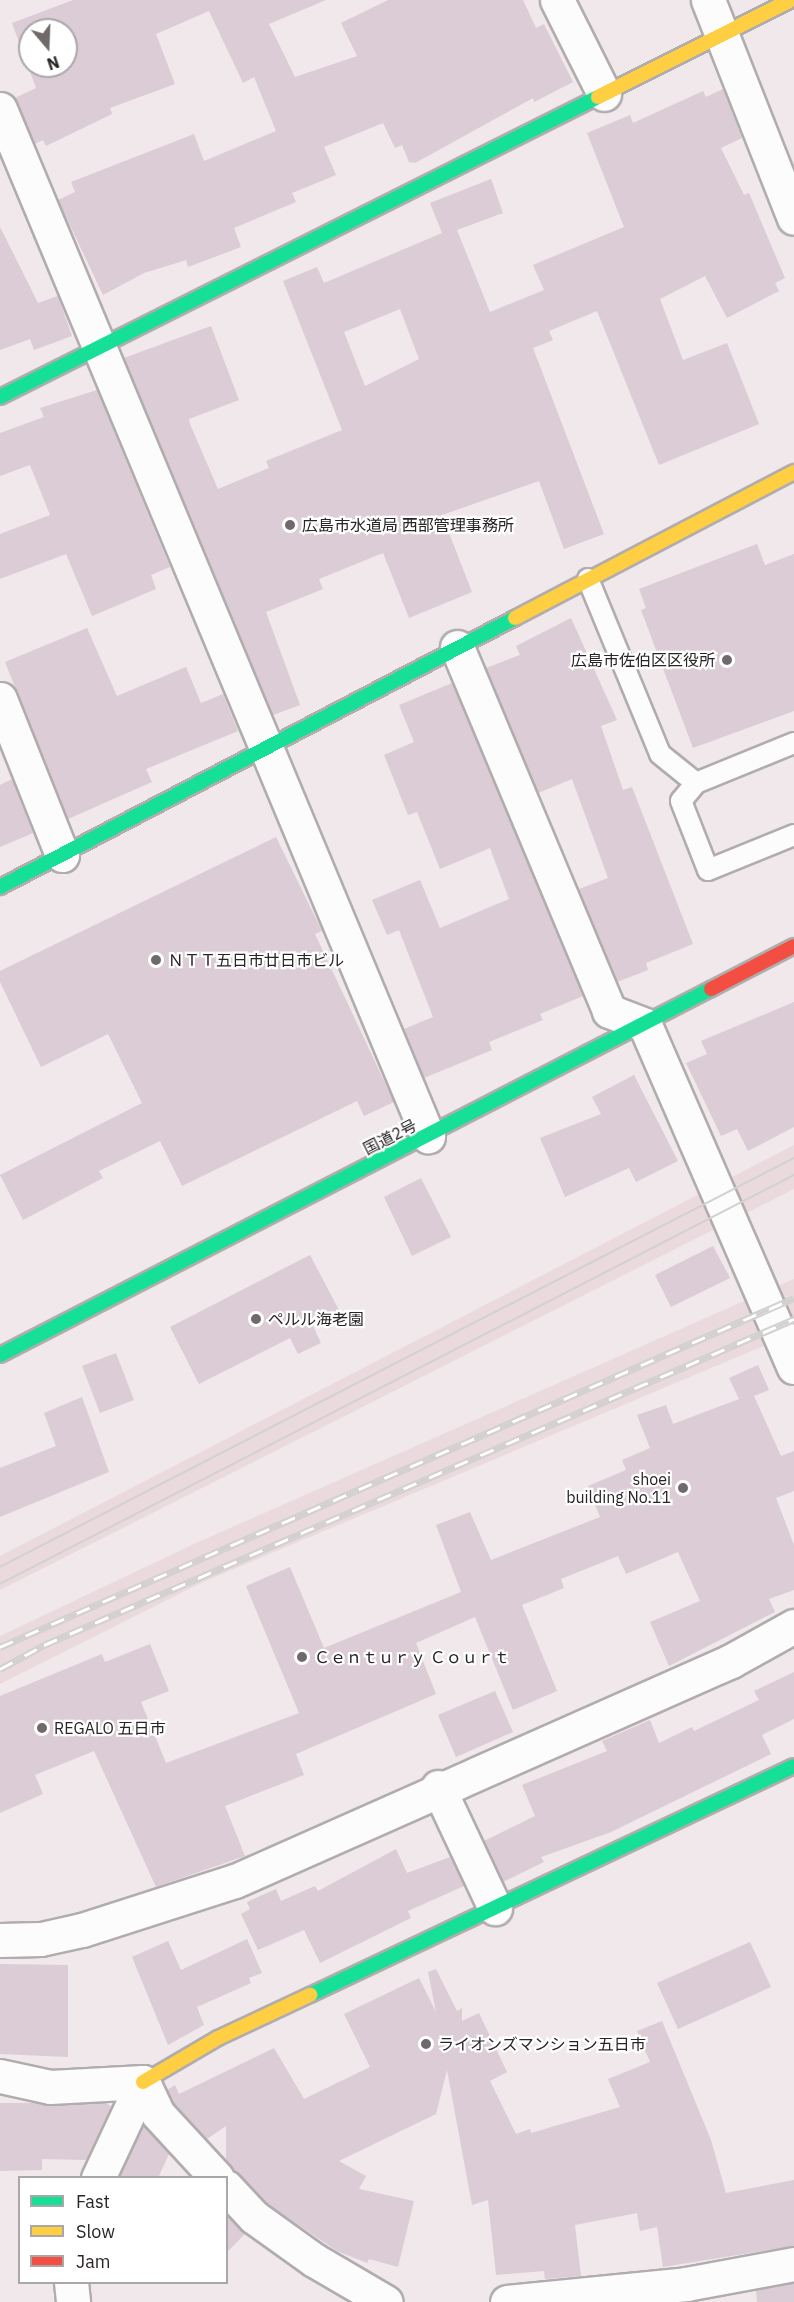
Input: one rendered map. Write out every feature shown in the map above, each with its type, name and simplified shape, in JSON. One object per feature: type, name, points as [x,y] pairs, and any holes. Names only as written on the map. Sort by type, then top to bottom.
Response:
[{"type":"main road","points":[[0,397],[101,344],[791,0]]},
{"type":"main road","points":[[0,887],[794,472]]},
{"type":"main road","name":"国道2号","points":[[0,1355],[645,1025],[794,946]]},
{"type":"main road","points":[[143,2082],[218,2038],[794,1766]]},
{"type":"street","points":[[557,0],[604,94]]},
{"type":"street","points":[[708,0],[794,218]]},
{"type":"street","points":[[0,110],[101,344],[428,1136]]},
{"type":"street","points":[[457,647],[609,1011],[645,1025],[794,1367]]},
{"type":"street","points":[[0,699],[62,855]]},
{"type":"street","points":[[0,1940],[41,1939],[82,1930],[225,1884],[387,1815],[438,1787],[672,1688],[794,1626]]},
{"type":"street","points":[[438,1787],[495,1908]]},
{"type":"street","points":[[0,2076],[50,2086],[143,2082]]},
{"type":"street","points":[[99,2176],[143,2082]]},
{"type":"street","points":[[143,2082],[158,2114],[215,2176]]},
{"type":"street","points":[[228,2189],[254,2217],[314,2260],[384,2301]]},
{"type":"street","points":[[507,2302],[723,2290],[794,2265]]},
{"type":"street","points":[[71,2284],[73,2302]]},
{"type":"lane","points":[[588,579],[660,754],[696,783]]},
{"type":"lane","points":[[794,743],[696,783],[681,801],[708,870],[794,835]]},
{"type":"shaded area","points":[[794,1145],[794,1189],[0,1590],[0,1556]]},
{"type":"shaded area","points":[[794,1279],[794,1333],[203,1582],[0,1684],[0,1636],[194,1544]]},
{"type":"building","points":[[73,0],[326,0],[269,24],[295,77],[357,56],[341,23],[388,0],[523,0],[536,28],[544,24],[573,82],[534,102],[533,98],[415,163],[409,162],[402,145],[395,148],[383,123],[324,147],[336,175],[292,193],[296,202],[234,228],[241,247],[188,267],[186,260],[144,273],[103,295],[58,200],[75,192],[71,182],[194,134],[204,161],[276,131],[254,77],[243,83],[209,11],[156,34],[175,84],[110,108],[112,114],[46,146],[43,140],[35,144],[15,98],[36,88],[32,78],[78,78],[78,18],[25,18]]},
{"type":"building","points":[[18,21],[18,39],[12,23]]},
{"type":"building","points":[[723,89],[742,138],[721,148],[744,195],[749,193],[785,278],[775,283],[779,291],[727,318],[705,276],[660,299],[683,360],[727,343],[759,424],[659,465],[597,311],[549,331],[553,340],[533,348],[604,534],[564,549],[539,481],[442,515],[472,592],[409,618],[383,553],[319,579],[323,589],[266,612],[300,705],[273,715],[124,358],[211,326],[239,400],[189,419],[190,424],[218,489],[269,468],[266,461],[342,430],[283,281],[317,267],[324,283],[442,233],[430,203],[491,179],[503,213],[457,230],[490,312],[544,290],[533,265],[624,227],[587,133],[630,115],[633,123],[703,91],[706,97]],"holes":[[[400,309],[419,359],[365,386],[344,332]]]},
{"type":"building","points":[[0,227],[38,303],[58,296],[72,336],[34,350],[30,339],[0,350]]},
{"type":"building","points":[[97,390],[170,567],[151,575],[156,589],[92,616],[66,554],[0,579],[0,534],[50,515],[30,465],[0,476],[0,433],[44,417],[40,408]]},
{"type":"building","name":"広島市佐伯区区役所","points":[[757,544],[765,565],[794,554],[794,711],[693,748],[641,610],[646,608],[639,589]]},
{"type":"building","points":[[571,618],[617,720],[601,726],[623,790],[632,787],[693,944],[646,963],[648,970],[617,982],[579,889],[608,878],[572,779],[538,793],[486,668],[520,655],[516,646]]},
{"type":"building","points":[[87,628],[117,696],[186,667],[201,703],[223,694],[238,731],[146,769],[152,782],[68,819],[5,662]]},
{"type":"building","points":[[452,683],[583,996],[540,1014],[543,1020],[489,1042],[492,1050],[424,1078],[404,1029],[433,1017],[399,930],[387,935],[372,900],[420,880],[440,928],[509,899],[490,848],[440,869],[417,812],[408,815],[384,755],[414,742],[399,705]]},
{"type":"building","points":[[12,779],[33,833],[0,847],[0,785]]},
{"type":"building","points":[[276,837],[322,931],[315,934],[394,1102],[364,1116],[357,1101],[182,1186],[160,1141],[99,1171],[103,1178],[23,1220],[0,1175],[142,1103],[108,1034],[41,1067],[0,982],[0,971]]},
{"type":"building","points":[[794,1002],[794,1127],[748,1151],[737,1129],[721,1136],[686,1063],[707,1054],[701,1041]]},
{"type":"building","points":[[634,1075],[678,1161],[636,1182],[629,1168],[565,1197],[540,1138],[601,1114],[592,1097]]},
{"type":"building","points":[[421,1178],[451,1237],[412,1256],[384,1197]]},
{"type":"building","points":[[713,1246],[730,1278],[671,1307],[655,1275]]},
{"type":"building","name":"ペルル海老園","points":[[310,1255],[340,1312],[313,1326],[321,1343],[298,1354],[290,1338],[199,1384],[170,1327]]},
{"type":"building","points":[[116,1353],[134,1400],[100,1413],[82,1366]]},
{"type":"building","points":[[758,1365],[769,1390],[754,1396],[781,1456],[794,1451],[794,1491],[776,1498],[794,1545],[794,1590],[769,1599],[775,1612],[669,1666],[650,1622],[700,1601],[678,1552],[626,1574],[618,1556],[561,1579],[564,1588],[522,1605],[557,1691],[513,1710],[475,1617],[416,1643],[436,1694],[296,1754],[304,1775],[225,1806],[245,1856],[156,1887],[94,1751],[35,1775],[43,1794],[0,1813],[0,1696],[102,1654],[105,1662],[150,1644],[169,1691],[141,1702],[166,1763],[299,1713],[246,1586],[290,1567],[324,1648],[461,1592],[436,1525],[470,1512],[491,1560],[600,1517],[588,1486],[626,1470],[622,1460],[650,1448],[637,1415],[666,1405],[673,1424],[739,1399],[729,1378]]},
{"type":"building","points":[[82,1397],[109,1472],[0,1517],[0,1468],[56,1446],[44,1413]]},
{"type":"building","points":[[794,1672],[794,1719],[762,1735],[771,1754],[611,1832],[541,1857],[544,1862],[503,1882],[484,1841],[535,1816],[522,1785],[607,1751],[602,1741],[650,1720],[659,1743],[692,1727],[694,1731],[759,1700],[754,1691]]},
{"type":"building","points":[[495,1691],[513,1732],[456,1757],[438,1715]]},
{"type":"building","points":[[396,1849],[407,1873],[450,1857],[464,1886],[408,1911],[411,1918],[320,1963],[304,1930],[258,1950],[241,1914],[250,1909],[247,1902],[276,1889],[281,1901],[315,1886],[318,1891]]},
{"type":"building","points":[[247,1939],[262,1973],[249,1978],[251,1983],[197,2007],[204,2025],[168,2045],[132,1957],[168,1941],[181,1970]]},
{"type":"building","points":[[750,1942],[771,1987],[678,2029],[657,1983]]},
{"type":"building","points":[[0,1964],[68,1965],[68,2057],[0,2054]]},
{"type":"building","points":[[436,1969],[457,2011],[462,2008],[462,2021],[479,2013],[507,2072],[490,2081],[516,2134],[530,2129],[531,2133],[620,2107],[608,2079],[650,2062],[637,2031],[662,2021],[711,2140],[726,2193],[794,2180],[794,2246],[663,2267],[657,2227],[640,2231],[637,2213],[575,2225],[581,2276],[545,2279],[544,2271],[496,2275],[488,2200],[472,2205],[447,2070],[436,2114],[339,2161],[366,2176],[359,2189],[414,2201],[398,2267],[369,2259],[367,2263],[337,2251],[266,2203],[226,2161],[226,2126],[207,2139],[174,2103],[167,2090],[175,2085],[179,2094],[274,2048],[304,2099],[370,2067],[344,2014],[419,1978],[436,2012],[428,1972]]},
{"type":"building","points":[[0,2103],[107,2103],[111,2107],[86,2160],[42,2159],[42,2170],[0,2171]]},
{"type":"building","points":[[143,2125],[169,2154],[159,2176],[120,2176]]},
{"type":"building","points":[[228,2217],[245,2234],[228,2251]]},
{"type":"building","points":[[794,2283],[794,2302],[757,2302],[756,2290]]},
{"type":"tram line","points":[[0,1567],[794,1158]]},
{"type":"tram line","points":[[0,1584],[794,1175]]},
{"type":"railway","points":[[0,1647],[794,1298]]},
{"type":"railway","points":[[0,1669],[44,1645],[794,1319]]},
{"type":"traffic: fast","points":[[0,397],[598,97]]},
{"type":"traffic: fast","points":[[0,887],[515,618]]},
{"type":"traffic: fast","points":[[0,1355],[711,989]]},
{"type":"traffic: fast","points":[[310,1995],[794,1766]]},
{"type":"traffic: slow","points":[[598,97],[791,0]]},
{"type":"traffic: slow","points":[[515,618],[794,472]]},
{"type":"traffic: slow","points":[[143,2082],[218,2038],[310,1995]]},
{"type":"traffic: jam","points":[[711,989],[794,946]]},
{"type":"place","name":"広島市水道局 西部管理事務所","points":[[290,525]]},
{"type":"place","name":"広島市佐伯区区役所","points":[[727,660]]},
{"type":"place","name":"ＮＴＴ五日市廿日市ビル","points":[[156,960]]},
{"type":"place","name":"ペルル海老園","points":[[256,1319]]},
{"type":"place","name":"shoei building No.11","points":[[683,1488]]},
{"type":"place","name":"Ｃｅｎｔｕｒｙ Ｃｏｕｒｔ","points":[[302,1657]]},
{"type":"place","name":"REGALO 五日市","points":[[42,1728]]},
{"type":"place","name":"ライオンズマンション五日市","points":[[426,2044]]}]
